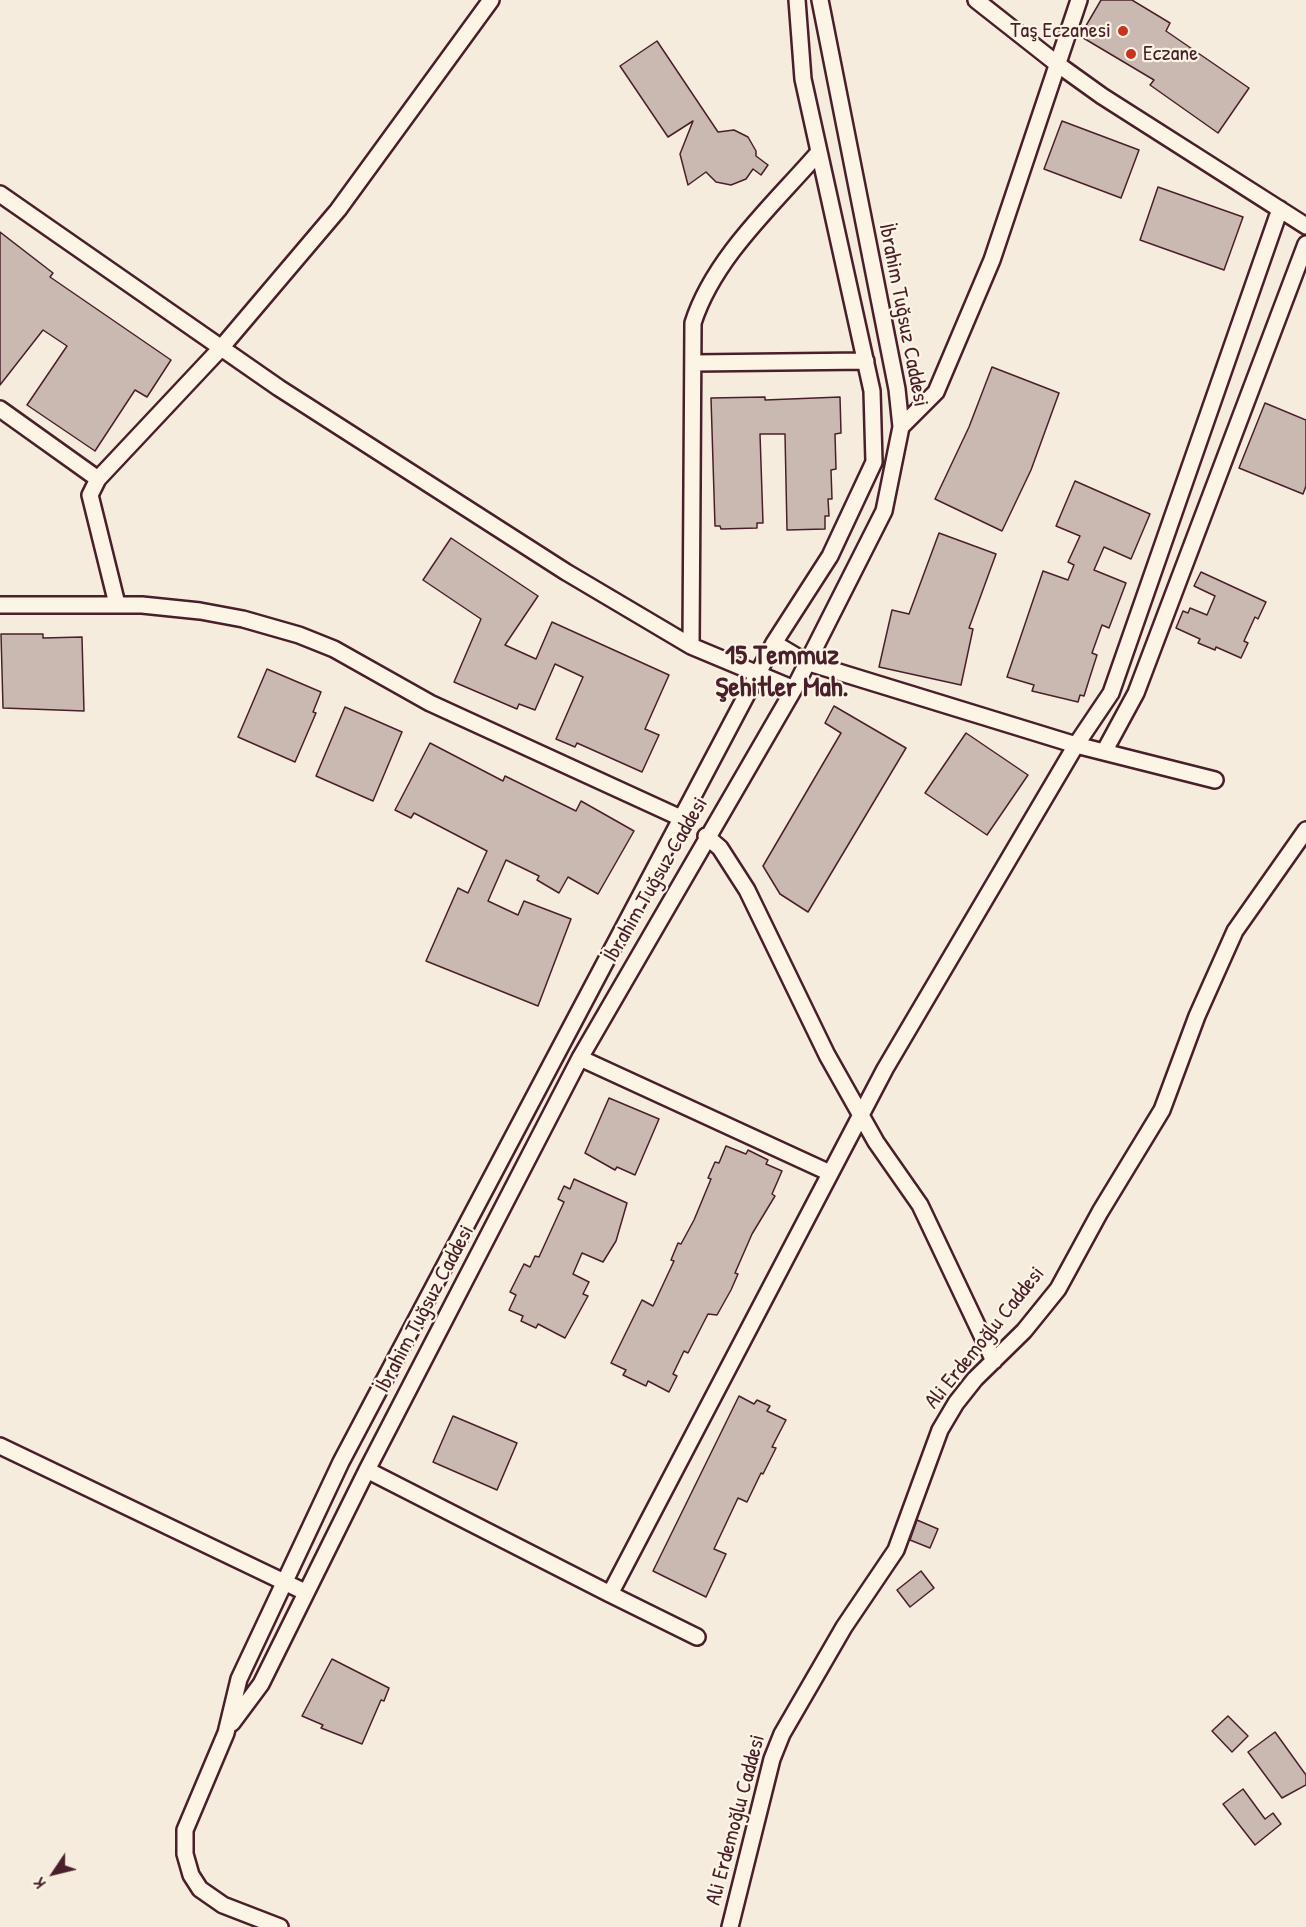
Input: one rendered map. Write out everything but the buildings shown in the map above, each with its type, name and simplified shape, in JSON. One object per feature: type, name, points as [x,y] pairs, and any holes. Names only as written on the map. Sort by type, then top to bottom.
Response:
[{"type":"street","points":[[117,604],[90,495],[98,478],[221,348],[338,210],[491,0]]},
{"type":"street","name":"İbrahim Tuğsuz Caddesi","points":[[280,1927],[223,1905],[201,1889],[191,1875],[185,1854],[185,1830],[226,1733],[239,1678],[347,1451],[774,643],[830,556],[874,462],[872,391],[803,80],[797,0]]},
{"type":"street","name":"İbrahim Tuğsuz Caddesi","points":[[226,1733],[261,1684],[367,1470],[580,1058],[706,836],[794,689],[884,511],[902,427],[897,389],[820,0]]},
{"type":"street","points":[[976,0],[1056,63],[1306,226]]},
{"type":"street","points":[[902,427],[936,392],[992,260],[1078,0]]},
{"type":"street","points":[[691,646],[693,323],[701,297],[712,279],[819,152]]},
{"type":"street","points":[[0,194],[221,348],[566,572],[691,646],[794,689]]},
{"type":"street","points":[[610,1594],[885,1069],[1076,745],[1111,693],[1280,209]]},
{"type":"street","points":[[1104,752],[1136,693],[1306,244]]},
{"type":"street","points":[[694,363],[866,361]]},
{"type":"street","points":[[0,409],[98,478]]},
{"type":"street","points":[[0,605],[117,604],[200,611],[243,619],[299,635],[334,649],[430,703],[683,819]]},
{"type":"street","points":[[774,643],[806,662],[1076,745],[1215,780]]},
{"type":"street","name":"Ali Erdemoğlu Caddesi","points":[[730,1927],[772,1759],[782,1734],[844,1627],[896,1550],[940,1430],[956,1403],[1042,1312],[1058,1289],[1100,1212],[1162,1110],[1197,1016],[1231,940],[1306,830]]},
{"type":"street","points":[[706,836],[720,848],[747,890],[827,1055],[860,1115],[920,1205],[994,1361]]},
{"type":"street","points":[[580,1058],[830,1173]]},
{"type":"street","points":[[0,1446],[305,1592]]},
{"type":"street","points":[[367,1470],[698,1637]]},
{"type":"place","name":"Taş Eczanesi","points":[[1123,31]]},
{"type":"place","name":"Eczane","points":[[1131,54]]},
{"type":"district","name":"15 Temmuz Şehitler Mah.","points":[[782,673]]}]
